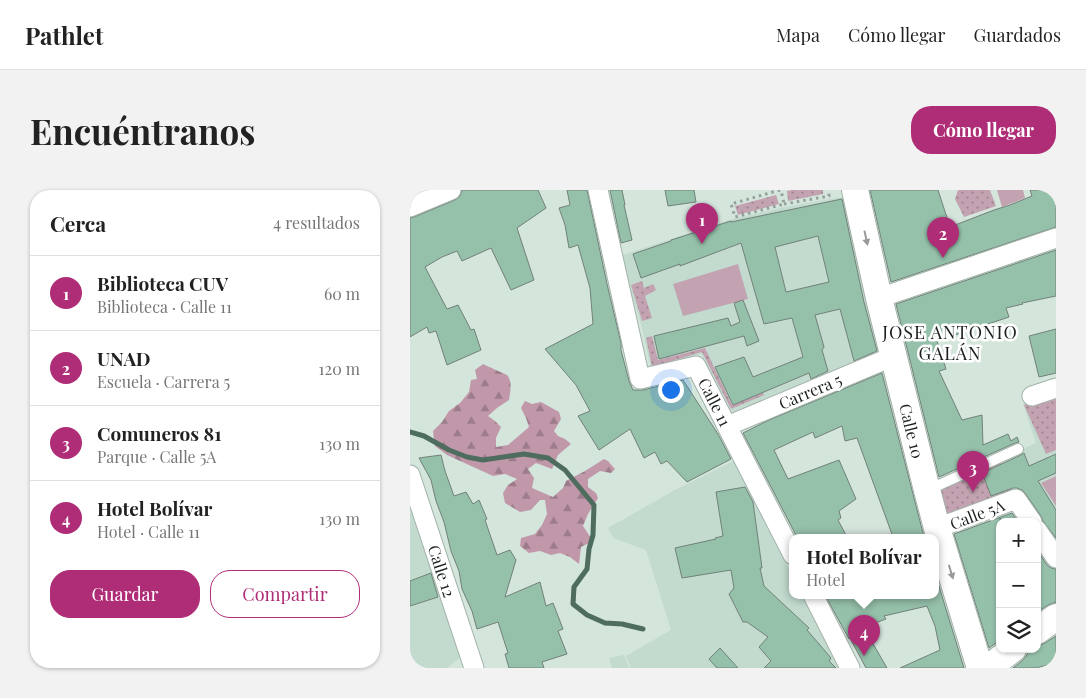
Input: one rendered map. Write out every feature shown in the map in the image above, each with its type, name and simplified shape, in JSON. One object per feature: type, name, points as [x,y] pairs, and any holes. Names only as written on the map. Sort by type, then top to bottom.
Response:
[{"type":"street","points":[[410,206],[451,190]]},
{"type":"street","name":"Calle 11","points":[[598,190],[640,379],[696,366],[789,547]]},
{"type":"street","name":"Calle 10","points":[[855,190],[879,298],[939,534]]},
{"type":"street","points":[[879,298],[1056,238]]},
{"type":"street","name":"Carrera 5","points":[[727,426],[894,356]]},
{"type":"street","points":[[1032,396],[1056,388]]},
{"type":"street","name":"Calle 12","points":[[410,475],[474,668]]},
{"type":"street","name":"Calle 5A","points":[[937,528],[1016,499],[1029,518]]},
{"type":"street","name":"Calle 10","points":[[939,535],[980,668]]},
{"type":"street","points":[[1041,536],[1056,558]]},
{"type":"street","points":[[815,599],[850,668]]},
{"type":"street","points":[[1041,628],[1056,618]]},
{"type":"street","points":[[988,668],[1008,653]]},
{"type":"lane","points":[[927,490],[1018,449]]},
{"type":"path","points":[[784,204],[780,190],[731,204],[735,217],[784,204],[830,196],[829,190]]},
{"type":"shaded area","points":[[823,190],[823,194],[788,201],[787,191]]},
{"type":"shaded area","points":[[958,190],[990,190],[996,206],[964,217],[955,199]]},
{"type":"shaded area","points":[[997,190],[1023,190],[1025,198],[1002,207]]},
{"type":"shaded area","points":[[776,195],[779,204],[738,215],[735,206]]},
{"type":"shaded area","points":[[848,196],[882,351],[732,412],[701,354],[651,370],[642,328],[620,256],[732,219]]},
{"type":"shaded area","points":[[738,264],[748,299],[683,316],[673,284]]},
{"type":"shaded area","points":[[642,281],[644,288],[653,284],[656,290],[645,296],[652,318],[642,321],[631,285]]},
{"type":"shaded area","points":[[652,336],[658,360],[705,348],[732,405],[763,393],[764,395],[731,409],[702,352],[652,367],[646,338]]},
{"type":"shaded area","points":[[1056,393],[1056,553],[1041,530],[1041,518],[1033,518],[1021,499],[1003,458],[1036,443],[1023,404]]},
{"type":"shaded area","points":[[1056,394],[1056,450],[1046,454],[1024,405]]},
{"type":"shaded area","points":[[999,459],[1014,496],[943,524],[933,489]]},
{"type":"shaded area","points":[[735,460],[789,569],[789,599],[804,599],[838,668],[631,668],[626,656],[671,630],[646,550],[613,538],[608,528],[675,490]]},
{"type":"shaded area","points":[[1056,476],[1056,506],[1041,483]]},
{"type":"shaded area","points":[[410,503],[461,657],[447,668],[410,668]]},
{"type":"shaded area","points":[[624,655],[629,668],[612,668],[609,658]]},
{"type":"green space","points":[[483,364],[507,375],[511,384],[509,400],[488,416],[501,427],[496,438],[496,447],[508,445],[529,427],[521,408],[525,401],[532,404],[541,402],[559,412],[561,419],[554,431],[558,436],[571,444],[558,455],[552,469],[536,463],[528,469],[534,478],[532,488],[553,497],[563,488],[566,481],[604,459],[615,469],[611,473],[600,471],[588,479],[588,487],[596,493],[598,498],[583,526],[593,541],[581,547],[579,564],[570,557],[560,553],[551,555],[540,551],[529,553],[520,546],[521,538],[535,534],[542,525],[547,514],[545,500],[540,500],[531,510],[520,512],[505,503],[503,493],[508,485],[517,479],[505,474],[493,476],[447,455],[435,446],[433,431],[449,411],[460,403],[469,392],[471,380],[477,379],[475,370]]},
{"type":"building","points":[[462,190],[538,190],[546,208],[517,228],[534,280],[511,290],[491,248],[462,261],[457,251],[425,267],[447,309],[458,305],[471,330],[474,329],[481,350],[447,365],[436,331],[429,333],[427,327],[410,337],[410,218],[455,200],[460,196]]},
{"type":"building","points":[[567,190],[587,190],[621,350],[633,390],[643,390],[683,380],[718,434],[731,459],[687,482],[667,461],[661,464],[655,452],[644,458],[630,429],[599,450],[578,416],[590,411],[576,385],[545,349],[593,324],[590,288],[578,245],[569,248],[565,225],[559,208],[570,205]]},
{"type":"building","points":[[610,190],[622,190],[632,240],[621,243]]},
{"type":"building","points":[[665,190],[694,190],[696,202],[668,206]]},
{"type":"building","points":[[870,190],[938,190],[950,227],[1032,196],[1030,190],[1056,190],[1056,227],[891,282]]},
{"type":"building","points":[[842,199],[864,302],[877,351],[854,361],[840,309],[815,315],[824,347],[822,350],[828,371],[811,379],[809,373],[733,405],[715,367],[744,357],[753,377],[803,357],[792,318],[764,324],[741,243],[680,266],[680,264],[641,278],[633,254],[671,240],[731,222]],"holes":[[[818,236],[829,282],[786,292],[775,247]]]},
{"type":"building","points":[[1056,250],[1056,296],[1006,308],[1009,317],[937,341],[946,369],[939,371],[962,420],[982,415],[983,445],[1008,434],[1011,441],[1017,437],[1019,442],[939,477],[896,304]]},
{"type":"building","points":[[743,300],[759,341],[747,346],[744,336],[659,359],[654,336],[728,318],[731,326],[740,322],[734,303]]},
{"type":"building","points":[[1056,329],[1056,373],[1039,377],[1029,336]]},
{"type":"building","points":[[882,373],[923,534],[892,534],[857,438],[845,441],[842,426],[815,438],[813,432],[774,450],[788,479],[839,460],[856,499],[839,511],[841,518],[838,520],[845,534],[795,534],[743,433],[769,420]]},
{"type":"building","points":[[1024,453],[1029,466],[1056,454],[1056,473],[1038,481],[1056,510],[1056,538],[1022,490],[1013,488],[991,496],[982,473]]},
{"type":"building","points":[[441,455],[454,496],[466,492],[473,504],[479,500],[487,519],[485,520],[497,555],[510,550],[516,560],[505,597],[540,582],[546,606],[553,603],[563,629],[558,631],[567,654],[542,662],[544,668],[509,668],[505,654],[508,653],[498,622],[477,629],[472,611],[462,589],[459,571],[451,551],[431,480],[419,458]]},
{"type":"building","points":[[745,487],[753,502],[762,568],[760,568],[764,586],[809,628],[807,630],[831,658],[829,661],[836,668],[764,668],[771,661],[759,647],[768,637],[747,622],[743,622],[729,594],[734,588],[731,570],[682,578],[675,548],[723,536],[716,492]]},
{"type":"building","points":[[1012,513],[1015,518],[1000,518],[998,518]]},
{"type":"building","points":[[996,519],[996,643],[989,648],[954,534]]},
{"type":"building","points":[[1041,556],[1047,565],[1056,569],[1056,602],[1041,609]]},
{"type":"building","points":[[431,573],[438,597],[410,606],[410,581]]},
{"type":"building","points":[[939,586],[964,668],[900,668],[940,650],[935,626],[927,606],[884,616],[886,619],[870,625],[877,640],[872,642],[887,668],[866,668],[827,599],[939,599]]},
{"type":"building","points":[[1056,636],[1056,663],[1036,668],[1013,668],[1022,661],[1027,653],[1041,653],[1041,644]]},
{"type":"building","points":[[720,648],[738,668],[717,668],[709,659]]},
{"type":"waterway","points":[[410,432],[424,436],[449,450],[467,457],[483,460],[524,454],[548,458],[565,470],[594,505],[593,535],[589,549],[587,569],[574,587],[573,604],[587,615],[605,623],[622,624],[643,629]]},
{"type":"place","name":"Biblioteca CUV","points":[[702,244]]},
{"type":"place","name":"UNAD","points":[[943,258]]},
{"type":"place","name":"Comuneros 81","points":[[973,492]]},
{"type":"place","name":"Hotel Bolívar","points":[[864,656]]},
{"type":"district","name":"JOSE ANTONIO GALÁN","points":[[950,342]]}]
